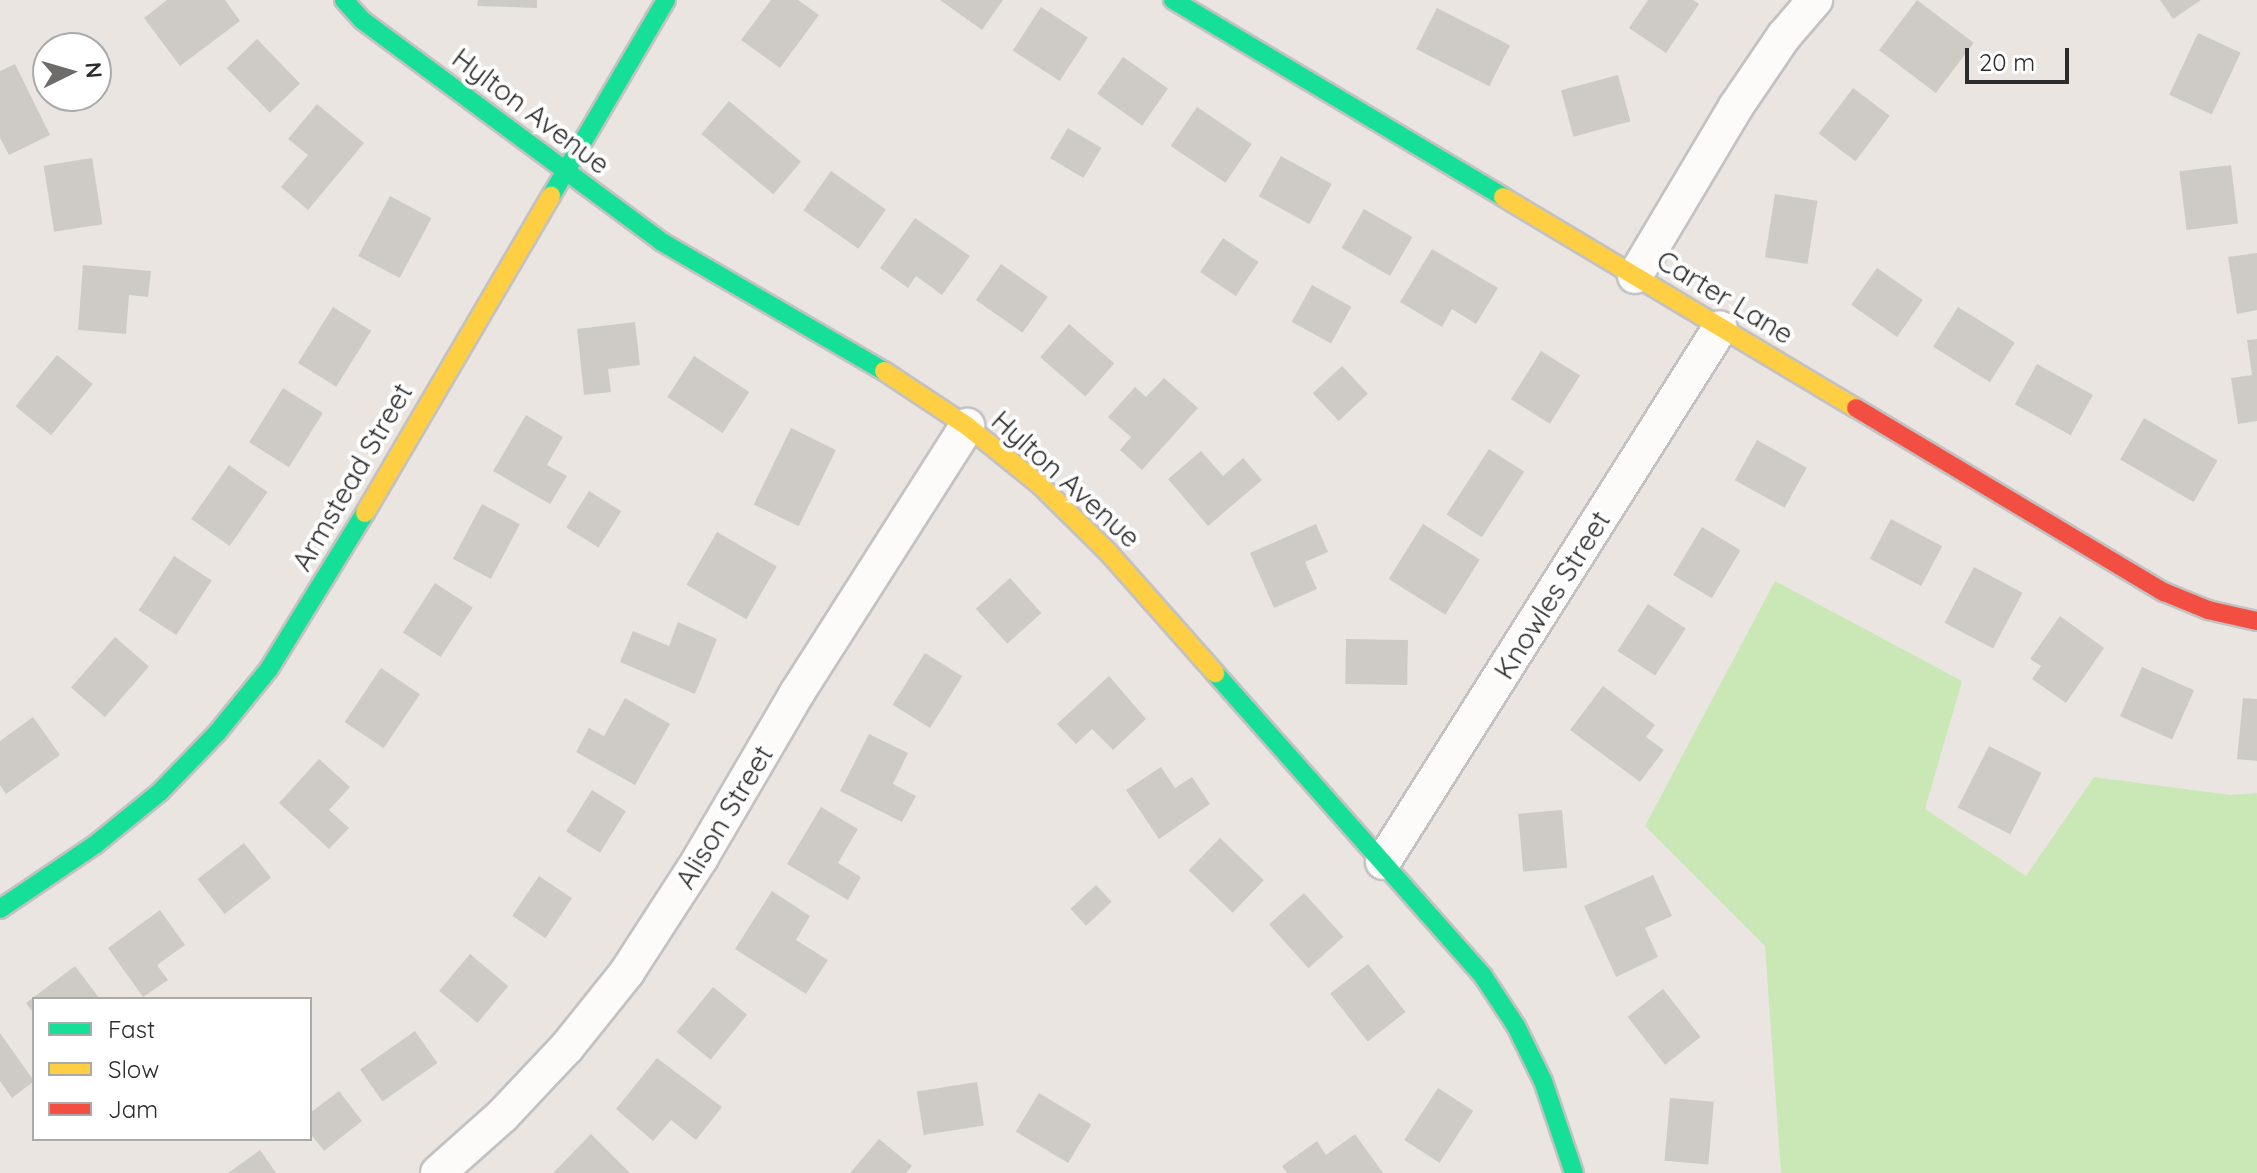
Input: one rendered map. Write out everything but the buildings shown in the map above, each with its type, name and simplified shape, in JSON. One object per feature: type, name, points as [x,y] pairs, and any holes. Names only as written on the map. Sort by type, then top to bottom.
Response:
[{"type":"street","name":"Hylton Avenue","points":[[344,0],[362,20],[662,242],[903,382],[967,426],[1040,485],[1108,552],[1483,976],[1516,1026],[1543,1081],[1574,1173]]},
{"type":"street","name":"Armstead Street","points":[[0,909],[96,844],[160,792],[217,733],[269,669],[314,599],[666,0]]},
{"type":"street","points":[[1635,276],[1735,108],[1784,36],[1815,0]]},
{"type":"street","name":"Carter Lane","points":[[1192,5],[1720,328],[2164,592],[2208,610],[2257,621]]},
{"type":"street","name":"Knowles Street","points":[[1383,862],[1720,328]]},
{"type":"street","name":"Alison Street","points":[[438,1173],[502,1116],[567,1047],[627,972],[700,859],[797,693],[967,426]]},
{"type":"green space","points":[[1775,581],[1962,681],[1925,809],[2026,876],[2094,777],[2230,795],[2257,793],[2257,1173],[1781,1173],[1765,946],[1645,826]]},
{"type":"traffic: fast","points":[[344,0],[362,20],[662,242],[884,371]]},
{"type":"traffic: fast","points":[[551,196],[666,0]]},
{"type":"traffic: fast","points":[[1173,0],[1503,197]]},
{"type":"traffic: fast","points":[[0,909],[96,844],[160,792],[217,733],[269,669],[365,513]]},
{"type":"traffic: fast","points":[[1215,673],[1483,976],[1516,1026],[1543,1081],[1574,1173]]},
{"type":"traffic: slow","points":[[365,513],[551,196]]},
{"type":"traffic: slow","points":[[1503,197],[1856,408]]},
{"type":"traffic: slow","points":[[884,371],[967,426],[1040,485],[1108,552],[1215,673]]},
{"type":"traffic: jam","points":[[1856,408],[2164,592],[2208,610],[2257,621]]}]
